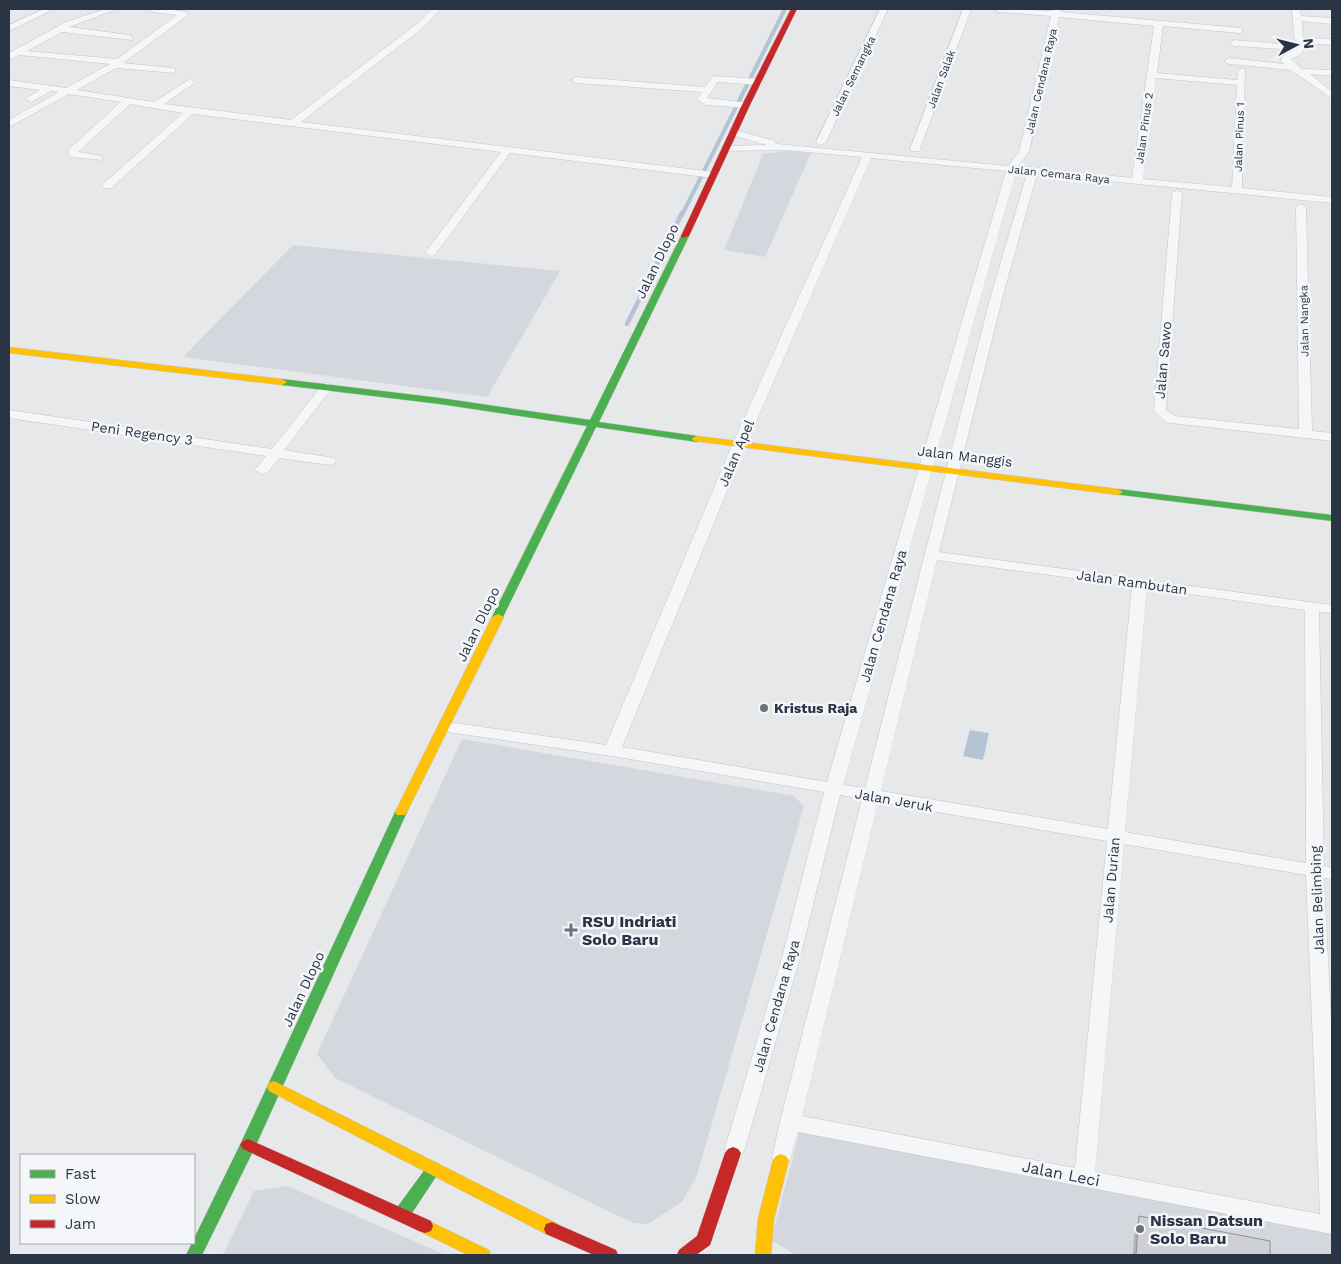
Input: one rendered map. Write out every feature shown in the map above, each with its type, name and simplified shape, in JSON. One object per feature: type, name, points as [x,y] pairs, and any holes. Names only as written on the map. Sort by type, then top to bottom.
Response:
[{"type":"street","points":[[9,28],[13,23],[50,9]]},
{"type":"street","points":[[13,54],[65,27],[113,9]]},
{"type":"street","points":[[9,124],[32,113],[66,90],[116,64],[184,14],[152,9]]},
{"type":"street","points":[[292,124],[420,25],[436,9]]},
{"type":"street","name":"Jalan Dlopo","points":[[194,1255],[248,1145],[423,765],[445,726],[594,423],[707,175],[727,149],[735,133],[752,81],[794,9]]},
{"type":"street","name":"Jalan Semangka","points":[[821,142],[884,9]]},
{"type":"street","name":"Jalan Salak","points":[[915,149],[967,9]]},
{"type":"street","points":[[998,9],[1057,11],[1117,20],[1159,23],[1300,44],[1332,42]]},
{"type":"street","name":"Jalan Cendana Raya","points":[[734,1151],[792,954],[833,790],[1011,170],[1024,152],[1057,11]]},
{"type":"street","points":[[1332,21],[1296,14],[1300,44],[1299,52],[1285,60],[1293,69],[1332,96]]},
{"type":"street","points":[[29,18],[49,21],[65,27],[128,38]]},
{"type":"street","points":[[1237,36],[1240,18]]},
{"type":"street","name":"Jalan Pinus 2","points":[[1136,182],[1159,23]]},
{"type":"street","points":[[13,54],[65,55],[172,71]]},
{"type":"street","points":[[1229,61],[1332,73]]},
{"type":"street","name":"Jalan Pinus 1","points":[[1237,191],[1242,72]]},
{"type":"street","name":"Jalan Pinus 2","points":[[1152,75],[1194,78]]},
{"type":"street","name":"Jalan Pinus 1","points":[[1194,78],[1241,83]]},
{"type":"street","points":[[744,105],[703,101],[707,90],[715,79],[752,81]]},
{"type":"street","points":[[576,80],[707,90]]},
{"type":"street","points":[[154,106],[190,82]]},
{"type":"street","points":[[9,83],[66,90],[154,106],[707,175]]},
{"type":"street","points":[[31,99],[50,88]]},
{"type":"street","points":[[98,158],[75,155],[72,152],[127,102]]},
{"type":"street","points":[[107,186],[192,111]]},
{"type":"street","points":[[735,133],[786,147]]},
{"type":"street","points":[[727,149],[786,147]]},
{"type":"street","name":"Jalan Cemara Raya","points":[[786,147],[1332,200]]},
{"type":"street","points":[[431,253],[507,150]]},
{"type":"street","name":"Jalan Cendana Raya","points":[[1024,152],[1032,172]]},
{"type":"street","name":"Jalan Apel","points":[[612,751],[739,445],[867,157]]},
{"type":"street","points":[[763,1255],[766,1219],[790,1122],[952,470],[996,299],[1032,172]]},
{"type":"street","name":"Jalan Sawo","points":[[1177,193],[1160,411],[1171,418],[1332,438]]},
{"type":"street","name":"Jalan Nangka","points":[[1301,208],[1306,434]]},
{"type":"street","points":[[975,297],[996,299]]},
{"type":"street","name":"Jalan Manggis","points":[[9,350],[440,401],[739,445],[1332,518]]},
{"type":"street","points":[[262,470],[327,387]]},
{"type":"street","name":"Peni Regency 3","points":[[9,414],[329,461]]},
{"type":"street","name":"Jalan Rambutan","points":[[931,555],[1332,609]]},
{"type":"street","name":"Jalan Durian","points":[[1084,1177],[1140,583]]},
{"type":"street","name":"Jalan Belimbing","points":[[1312,606],[1324,872],[1332,1224]]},
{"type":"street","name":"Jalan Jeruk","points":[[455,728],[612,751],[1324,872]]},
{"type":"street","points":[[274,1087],[562,1234],[610,1255]]},
{"type":"street","name":"Jalan Leci","points":[[790,1122],[1332,1224]]},
{"type":"street","points":[[248,1145],[402,1214],[483,1255]]},
{"type":"street","points":[[685,1255],[704,1240],[734,1151]]},
{"type":"street","points":[[402,1214],[434,1168]]},
{"type":"shaded area","points":[[786,151],[811,153],[765,257],[724,250],[763,154]]},
{"type":"shaded area","points":[[293,245],[560,271],[487,397],[183,357]]},
{"type":"shaded area","name":"RSU Indriati Solo Baru","points":[[462,739],[794,796],[804,806],[697,1175],[682,1202],[648,1224],[633,1223],[335,1078],[317,1054]]},
{"type":"shaded area","points":[[800,1130],[1332,1229],[1332,1255],[796,1255],[771,1240]]},
{"type":"shaded area","points":[[287,1186],[446,1255],[223,1255],[254,1191]]},
{"type":"water","points":[[970,730],[989,733],[983,760],[963,756]]},
{"type":"building","points":[[1139,1216],[1270,1241],[1270,1255],[1136,1255]]},
{"type":"waterway","points":[[682,215],[785,9]]},
{"type":"waterway","points":[[627,324],[682,213]]},
{"type":"traffic: fast","points":[[498,617],[685,236]]},
{"type":"traffic: fast","points":[[282,382],[440,401],[697,439]]},
{"type":"traffic: fast","points":[[1118,492],[1332,518]]},
{"type":"traffic: fast","points":[[194,1255],[248,1145],[401,812]]},
{"type":"traffic: fast","points":[[402,1214],[434,1168]]},
{"type":"traffic: slow","points":[[9,350],[282,382]]},
{"type":"traffic: slow","points":[[697,439],[1118,492]]},
{"type":"traffic: slow","points":[[401,812],[498,617]]},
{"type":"traffic: slow","points":[[274,1087],[552,1229]]},
{"type":"traffic: slow","points":[[763,1255],[766,1219],[781,1160]]},
{"type":"traffic: slow","points":[[425,1226],[483,1255]]},
{"type":"traffic: jam","points":[[685,236],[746,105],[794,9]]},
{"type":"traffic: jam","points":[[248,1145],[425,1226]]},
{"type":"traffic: jam","points":[[685,1255],[704,1240],[733,1153]]},
{"type":"traffic: jam","points":[[552,1229],[610,1255]]},
{"type":"place","name":"Kristus Raja","points":[[764,708]]},
{"type":"place","name":"RSU Indriati Solo Baru","points":[[571,930]]},
{"type":"place","name":"Nissan Datsun Solo Baru","points":[[1140,1229]]}]
